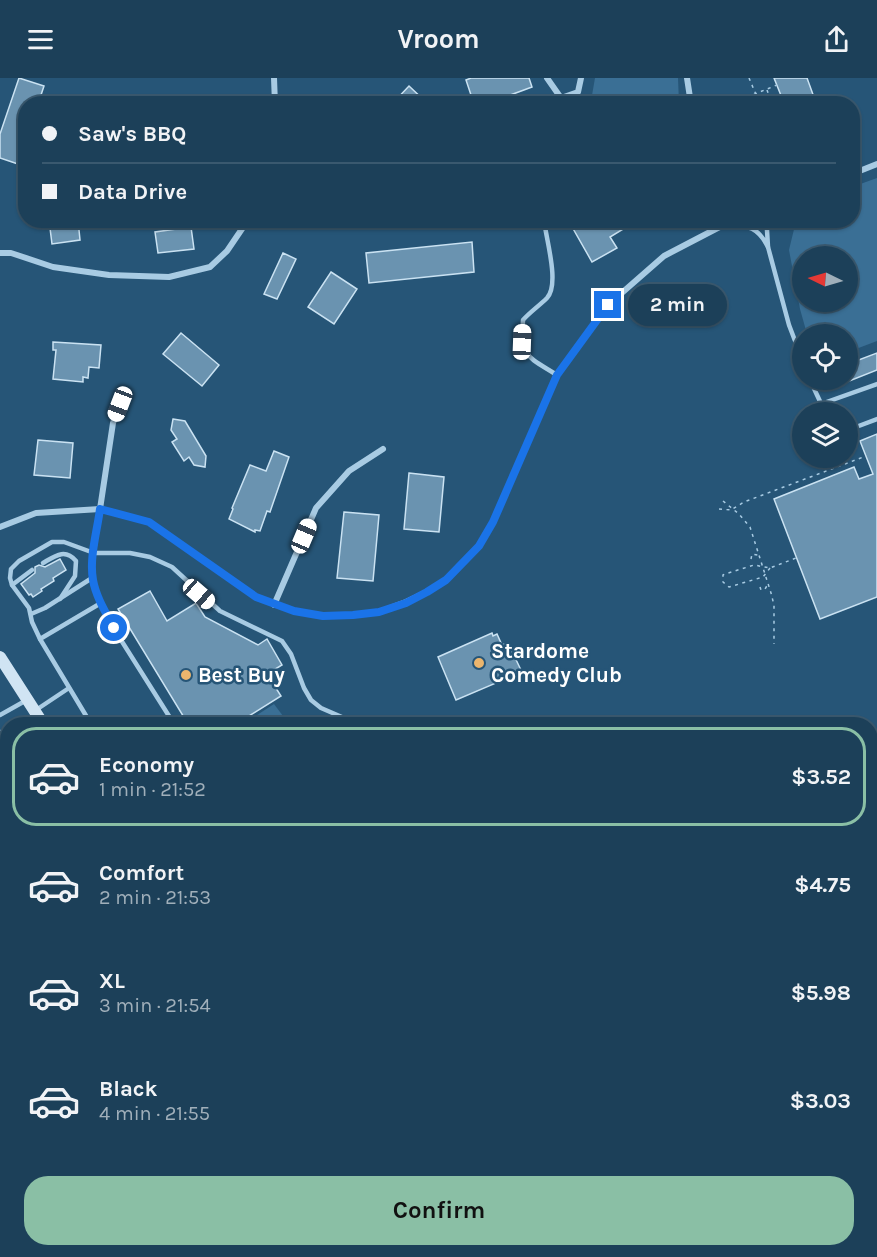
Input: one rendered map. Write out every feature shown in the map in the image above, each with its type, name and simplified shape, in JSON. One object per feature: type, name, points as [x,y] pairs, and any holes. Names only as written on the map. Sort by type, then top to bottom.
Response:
[{"type":"street","points":[[274,78],[275,96]]},
{"type":"street","points":[[547,78],[560,96]]},
{"type":"street","points":[[567,96],[578,92],[581,78]]},
{"type":"street","points":[[687,78],[690,96]]},
{"type":"street","points":[[860,171],[877,164]]},
{"type":"street","points":[[0,253],[11,253],[53,267],[109,275],[169,278],[210,267],[227,251],[243,228]]},
{"type":"street","points":[[0,527],[36,513],[100,509],[149,522],[248,592],[274,605],[323,616],[379,612],[406,603],[446,580],[479,546],[493,522],[557,375],[608,305],[664,256],[715,228]]},
{"type":"street","points":[[100,509],[112,423],[120,404]]},
{"type":"street","points":[[274,605],[316,508],[349,471],[383,449]]},
{"type":"street","points":[[0,657],[39,717]]},
{"type":"lane","points":[[545,228],[554,280],[549,297],[523,320],[522,342],[528,357],[557,375]]},
{"type":"lane","points":[[751,228],[761,234],[768,248],[792,333]]},
{"type":"lane","points":[[768,228],[768,248]]},
{"type":"lane","points":[[827,402],[877,384]]},
{"type":"lane","points":[[858,426],[877,419]]},
{"type":"lane","points":[[100,509],[92,578],[101,603],[121,640],[170,717]]},
{"type":"lane","points":[[87,717],[40,639],[32,622],[29,608],[12,585],[9,574],[19,561],[52,542],[64,542],[94,553],[130,553],[150,557],[172,567],[220,611],[282,641],[291,654],[311,700],[321,708],[342,717]]},
{"type":"lane","points":[[43,564],[62,554],[69,555],[75,561],[75,576],[60,599]]},
{"type":"lane","points":[[12,585],[32,570]]},
{"type":"lane","points":[[31,614],[60,599],[92,578]]},
{"type":"lane","points":[[40,639],[101,603]]},
{"type":"lane","points":[[0,716],[69,688]]},
{"type":"path","points":[[749,78],[756,94]]},
{"type":"path","points":[[751,96],[777,85]]},
{"type":"path","points":[[767,89],[769,96]]},
{"type":"path","points":[[719,510],[733,509],[744,502],[866,456]]},
{"type":"path","points":[[723,501],[750,527],[774,605],[774,644]]},
{"type":"path","points":[[751,559],[752,554],[759,556]]},
{"type":"path","points":[[770,568],[754,565],[725,574],[723,582],[729,587],[760,579],[770,568],[796,558]]},
{"type":"path","points":[[759,587],[761,590],[765,589],[768,584]]},
{"type":"shaded area","points":[[595,78],[678,78],[679,96],[592,96]]},
{"type":"shaded area","points":[[877,178],[877,341],[858,348],[858,324],[804,324],[801,312],[858,312],[858,246],[792,246],[792,266],[789,250],[794,228],[860,228],[860,184]]},
{"type":"shaded area","points":[[274,704],[284,717],[254,717]]},
{"type":"building","points":[[19,78],[44,86],[41,96],[18,96],[18,164],[0,158],[0,134]]},
{"type":"building","points":[[471,78],[529,78],[532,87],[508,96],[471,96],[466,80]]},
{"type":"building","points":[[774,78],[807,78],[814,96],[781,96]]},
{"type":"building","points":[[409,86],[420,96],[400,96]]},
{"type":"building","points":[[50,228],[79,228],[80,240],[52,244]]},
{"type":"building","points":[[191,228],[194,249],[158,253],[155,232]]},
{"type":"building","points":[[573,228],[625,228],[610,237],[617,248],[592,262]]},
{"type":"building","points":[[472,242],[474,272],[369,283],[366,253]]},
{"type":"building","points":[[283,253],[296,259],[277,299],[264,294]]},
{"type":"building","points":[[331,272],[357,289],[334,324],[308,307]]},
{"type":"building","points":[[181,333],[219,365],[202,386],[163,354]]},
{"type":"building","points":[[53,342],[101,345],[99,368],[89,367],[88,378],[83,377],[83,382],[53,379],[56,350],[53,350]]},
{"type":"building","points":[[877,353],[877,370],[858,378],[858,360]]},
{"type":"building","points":[[173,419],[185,421],[206,456],[205,467],[194,465],[189,457],[184,461],[172,442],[177,439],[171,430]]},
{"type":"building","points":[[877,434],[877,597],[820,619],[774,499],[852,468],[854,468],[859,479],[873,474],[860,441]]},
{"type":"building","points":[[38,440],[73,443],[70,478],[34,475]]},
{"type":"building","points":[[274,451],[289,457],[270,512],[267,511],[260,531],[255,530],[255,532],[229,519],[250,465],[266,471]]},
{"type":"building","points":[[409,473],[444,477],[439,532],[404,529]]},
{"type":"building","points":[[344,512],[379,515],[373,581],[337,578]]},
{"type":"building","points":[[60,559],[66,570],[53,578],[54,581],[41,589],[42,591],[33,597],[29,595],[21,584],[35,573],[35,567],[39,565],[45,567]]},
{"type":"building","points":[[150,591],[167,621],[196,603],[205,617],[258,645],[267,639],[282,665],[267,674],[281,696],[247,717],[184,717],[118,609]]},
{"type":"building","name":"Stardome Comedy Club","points":[[492,633],[493,636],[497,634],[502,645],[508,643],[521,670],[516,672],[517,674],[456,700],[438,657]]},
{"type":"place","name":"Stardome Comedy Club","points":[[479,663]]},
{"type":"place","name":"Best Buy","points":[[186,675]]},
{"type":"route","points":[[114,628],[92,578],[100,509],[149,522],[170,534],[256,597],[294,611],[323,616],[379,612],[406,603],[446,580],[479,546],[493,522],[557,375],[608,305]]}]
